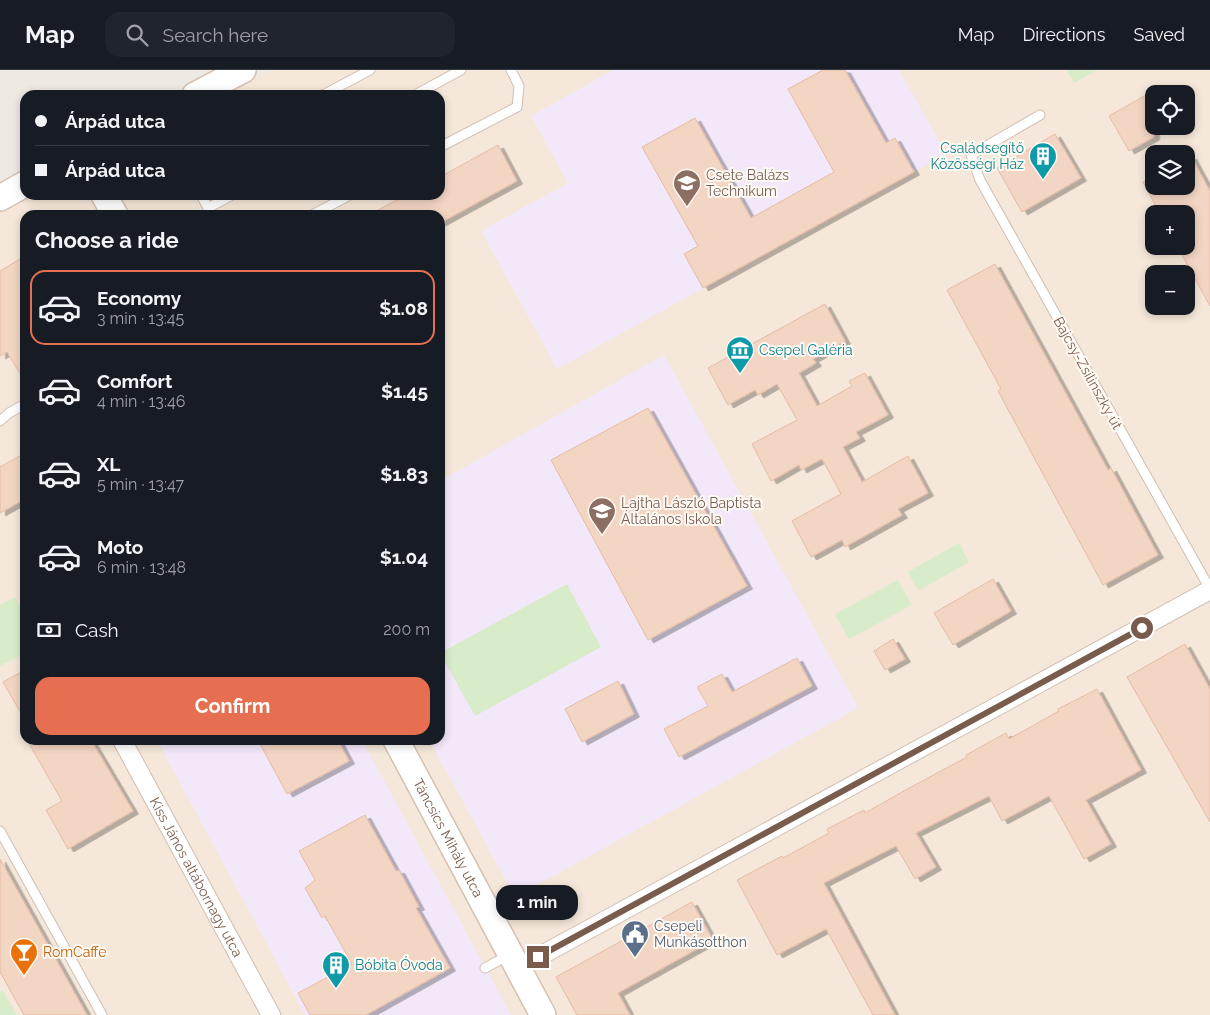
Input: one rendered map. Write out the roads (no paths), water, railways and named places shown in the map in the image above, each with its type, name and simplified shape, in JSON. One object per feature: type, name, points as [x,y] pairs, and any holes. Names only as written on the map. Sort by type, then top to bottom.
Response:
[{"type":"street","points":[[207,86],[243,70]]},
{"type":"street","points":[[0,198],[20,187]]},
{"type":"street","points":[[514,961],[1210,590]]},
{"type":"street","name":"Kiss János altábornagy utca","points":[[125,745],[271,1015]]},
{"type":"street","name":"Táncsics Mihály utca","points":[[399,745],[543,1015]]},
{"type":"lane","points":[[332,90],[370,70]]},
{"type":"lane","points":[[424,90],[461,70]]},
{"type":"lane","points":[[445,144],[516,107],[520,86],[511,70]]},
{"type":"lane","name":"Bajcsy-Zsilinszky út","points":[[1040,115],[971,155],[980,180],[1210,590]]},
{"type":"lane","points":[[211,210],[225,200]]},
{"type":"lane","points":[[322,210],[340,200]]},
{"type":"lane","points":[[0,421],[4,414],[20,406]]},
{"type":"lane","points":[[0,832],[102,1015]]},
{"type":"lane","points":[[485,968],[514,961]]},
{"type":"place","name":"Családsegítő Közösségi Ház","points":[[1043,180]]},
{"type":"place","name":"Csete Balázs Technikum","points":[[687,207]]},
{"type":"place","name":"Csepel Galéria","points":[[740,374]]},
{"type":"place","name":"Lajtha László Baptista Általános Iskola","points":[[602,535]]},
{"type":"place","name":"Csepeli Munkásotthon","points":[[635,958]]},
{"type":"place","name":"RomCaffe","points":[[24,976]]},
{"type":"place","name":"Bóbita Óvoda","points":[[336,989]]}]
